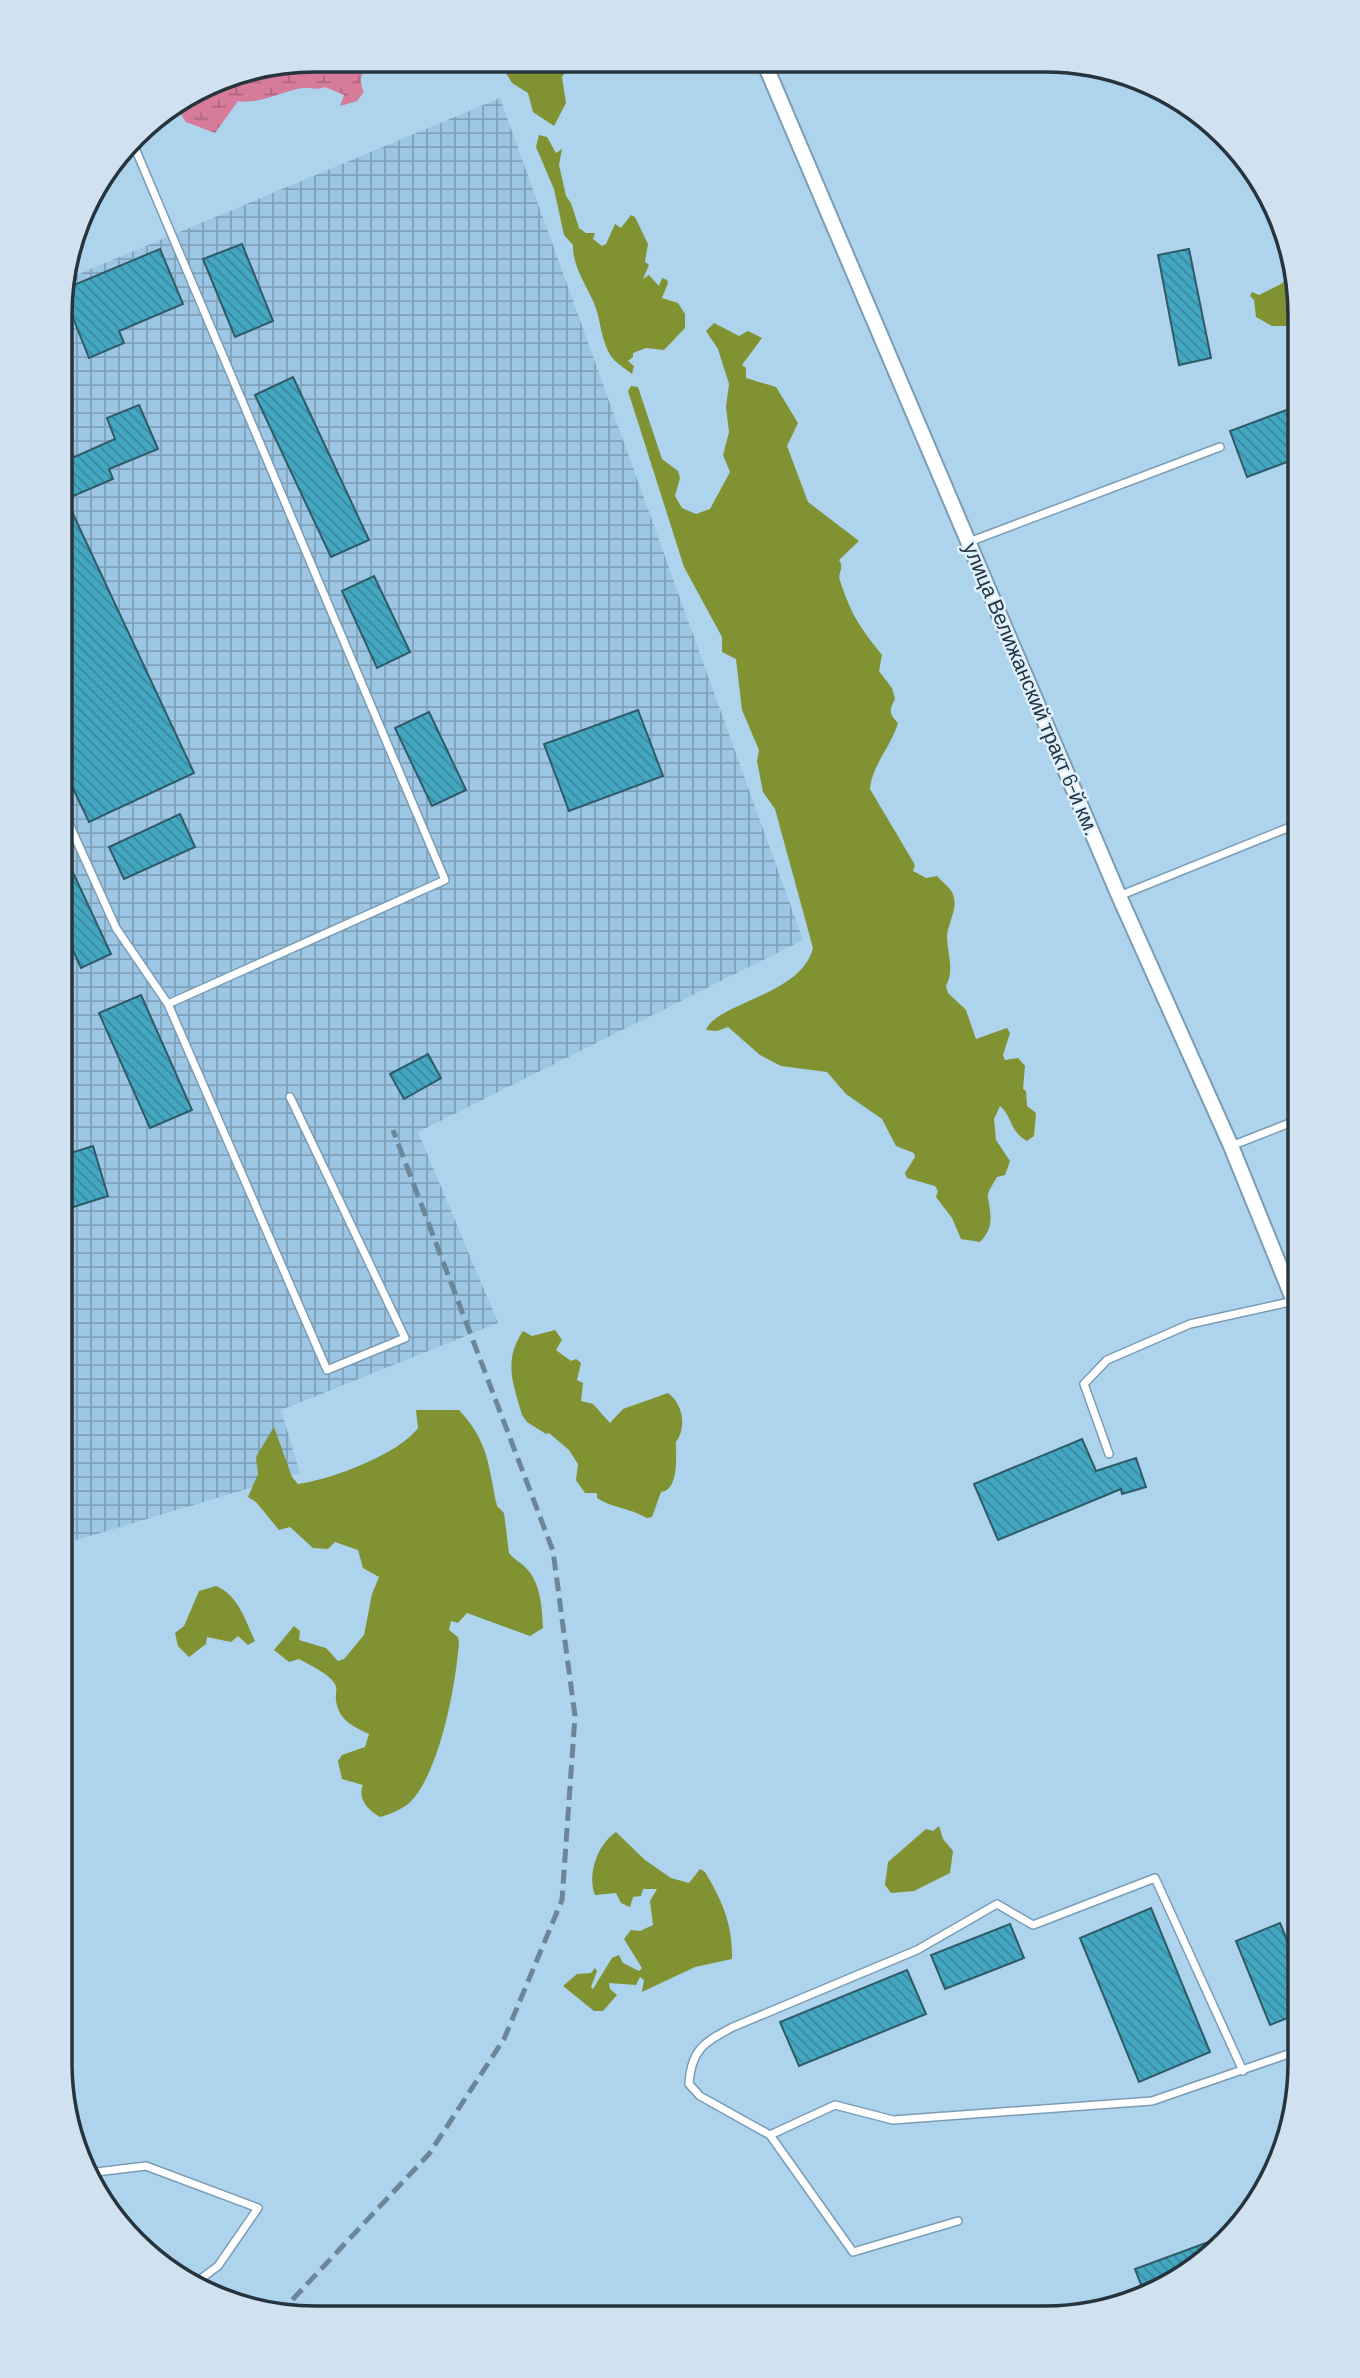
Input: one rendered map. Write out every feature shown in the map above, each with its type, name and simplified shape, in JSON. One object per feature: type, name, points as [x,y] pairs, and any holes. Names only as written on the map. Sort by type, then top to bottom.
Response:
[{"type":"street","name":"улица Велижанский тракт 6-й км.","points":[[768,72],[1119,896],[1288,1279]]},
{"type":"lane","points":[[136,151],[444,880],[168,1004]]},
{"type":"lane","points":[[969,542],[1220,447]]},
{"type":"lane","points":[[1119,896],[1288,828]]},
{"type":"lane","points":[[72,830],[116,928],[168,1004],[327,1370],[405,1339],[290,1097]]},
{"type":"lane","points":[[1231,1146],[1288,1124]]},
{"type":"lane","points":[[1110,1454],[1084,1384],[1107,1360],[1190,1324],[1288,1302]]},
{"type":"lane","points":[[958,2221],[853,2252],[770,2135],[700,2096],[689,2084],[690,2063],[707,2041],[733,2026],[918,1950],[997,1904],[1033,1924],[1155,1878],[1243,2071]]},
{"type":"lane","points":[[770,2135],[835,2105],[893,2120],[1152,2101],[1288,2054]]},
{"type":"lane","points":[[98,2172],[146,2166],[258,2208],[218,2266],[202,2278]]},
{"type":"shaded area","points":[[505,72],[566,72],[562,77],[566,103],[554,126],[533,112],[528,93],[512,83]]},
{"type":"shaded area","points":[[500,98],[803,940],[418,1132],[498,1323],[281,1410],[300,1473],[72,1541],[72,315],[75,276]]},
{"type":"shaded area","points":[[539,135],[547,137],[556,153],[562,149],[559,165],[566,196],[579,228],[586,233],[595,233],[593,239],[602,246],[606,244],[615,224],[621,228],[631,215],[635,217],[648,244],[645,262],[649,265],[643,279],[649,275],[659,286],[662,278],[667,280],[662,298],[678,303],[685,314],[685,328],[664,350],[646,348],[633,353],[633,357],[628,361],[634,366],[632,374],[614,360],[605,345],[595,307],[576,263],[573,245],[564,235],[554,189],[536,147]]},
{"type":"shaded area","points":[[1285,280],[1288,326],[1272,326],[1256,317],[1254,300],[1250,296],[1252,292],[1259,295]]},
{"type":"shaded area","points":[[714,323],[739,336],[748,331],[762,338],[742,365],[746,368],[746,378],[776,387],[798,423],[787,446],[808,502],[859,541],[839,560],[840,581],[857,620],[882,655],[879,671],[892,688],[895,699],[891,712],[898,723],[874,772],[870,789],[915,865],[913,871],[926,878],[937,876],[953,895],[955,903],[947,936],[950,967],[946,986],[948,993],[966,1010],[976,1039],[1007,1028],[1010,1033],[1003,1055],[1005,1060],[1018,1058],[1025,1066],[1023,1089],[1026,1091],[1027,1106],[1036,1113],[1034,1136],[1027,1141],[1021,1137],[1000,1106],[994,1119],[996,1140],[1010,1161],[1005,1175],[997,1177],[989,1193],[988,1232],[980,1242],[961,1239],[952,1218],[936,1197],[938,1191],[935,1186],[907,1178],[905,1173],[915,1157],[914,1153],[896,1146],[882,1119],[846,1094],[827,1072],[781,1066],[760,1055],[728,1027],[717,1031],[706,1030],[713,1020],[726,1012],[777,988],[793,977],[805,964],[813,948],[775,809],[763,792],[757,761],[759,750],[742,710],[736,659],[722,652],[722,637],[684,567],[628,391],[631,386],[638,387],[662,459],[678,471],[680,478],[675,496],[682,508],[696,514],[710,509],[730,472],[723,455],[729,432],[726,407],[729,384],[718,349],[706,331]]},
{"type":"shaded area","points":[[555,1330],[562,1340],[556,1350],[571,1361],[576,1359],[581,1363],[577,1380],[583,1383],[581,1401],[593,1404],[610,1423],[623,1409],[668,1393],[677,1403],[682,1416],[682,1430],[676,1442],[674,1479],[667,1490],[661,1492],[652,1517],[647,1518],[609,1504],[597,1498],[597,1493],[585,1493],[576,1480],[578,1464],[569,1450],[549,1433],[546,1434],[527,1422],[522,1415],[512,1372],[513,1352],[523,1331],[532,1336]]},
{"type":"shaded area","points":[[416,1410],[459,1410],[476,1433],[486,1455],[497,1506],[504,1513],[509,1553],[526,1568],[535,1581],[540,1596],[543,1628],[530,1636],[467,1613],[458,1623],[451,1621],[449,1630],[458,1637],[459,1642],[451,1701],[432,1766],[413,1799],[398,1810],[380,1817],[365,1803],[361,1794],[363,1785],[342,1779],[338,1761],[342,1755],[365,1747],[369,1734],[343,1718],[337,1707],[336,1686],[328,1676],[299,1659],[289,1662],[274,1650],[294,1626],[300,1631],[299,1640],[326,1648],[338,1661],[344,1659],[364,1635],[372,1594],[379,1577],[363,1568],[358,1550],[335,1542],[328,1549],[313,1548],[290,1527],[279,1530],[256,1502],[248,1497],[258,1474],[256,1457],[274,1427],[292,1477],[298,1484],[345,1471],[396,1447],[418,1428]]},
{"type":"shaded area","points":[[216,1586],[236,1602],[255,1641],[248,1645],[238,1636],[231,1642],[207,1637],[206,1644],[189,1657],[178,1646],[175,1633],[184,1626],[199,1591]]},
{"type":"shaded area","points":[[939,1826],[943,1839],[953,1851],[950,1873],[914,1891],[891,1893],[885,1885],[888,1862],[926,1829],[933,1831]]},
{"type":"shaded area","points":[[616,1832],[645,1860],[671,1878],[689,1883],[700,1869],[705,1872],[725,1913],[731,1935],[732,1959],[695,1967],[642,1992],[644,1980],[640,1977],[636,1985],[609,1983],[610,1989],[617,1995],[603,2011],[594,2011],[563,1986],[577,1974],[591,1973],[595,1968],[597,1971],[591,1987],[593,1989],[612,1958],[619,1955],[623,1963],[639,1971],[642,1968],[624,1939],[631,1930],[640,1931],[653,1925],[650,1901],[657,1889],[643,1889],[641,1896],[633,1897],[630,1907],[621,1903],[616,1893],[595,1895],[592,1879],[595,1861],[609,1838]]},
{"type":"green space","points":[[299,72],[363,72],[361,79],[364,92],[357,101],[340,106],[344,95],[325,87],[303,88],[254,101],[238,101],[215,133],[186,122],[180,113],[193,104],[222,90],[268,76]]},
{"type":"building","points":[[242,244],[273,321],[235,337],[203,259]]},
{"type":"building","points":[[160,249],[183,304],[119,331],[124,343],[89,358],[72,315],[74,285]]},
{"type":"building","points":[[1189,249],[1211,358],[1179,365],[1158,255]]},
{"type":"building","points":[[293,377],[369,540],[331,557],[255,395]]},
{"type":"building","points":[[139,405],[158,449],[109,469],[113,479],[72,496],[72,458],[115,439],[107,418]]},
{"type":"building","points":[[1288,409],[1288,462],[1247,477],[1230,431]]},
{"type":"building","points":[[72,512],[194,773],[89,822],[72,786]]},
{"type":"building","points":[[374,576],[410,652],[377,668],[342,591]]},
{"type":"building","points":[[638,710],[663,776],[569,811],[544,744]]},
{"type":"building","points":[[429,712],[466,790],[432,806],[395,728]]},
{"type":"building","points":[[180,814],[195,847],[124,879],[109,847]]},
{"type":"building","points":[[72,871],[111,954],[81,968],[72,948]]},
{"type":"building","points":[[141,995],[192,1110],[150,1128],[99,1013]]},
{"type":"building","points":[[428,1054],[441,1078],[404,1099],[390,1074]]},
{"type":"building","points":[[93,1146],[108,1196],[72,1207],[72,1153]]},
{"type":"building","points":[[1082,1439],[1096,1471],[1136,1458],[1146,1487],[1122,1494],[1121,1489],[998,1540],[974,1484]]},
{"type":"building","points":[[1151,1908],[1210,2052],[1139,2082],[1080,1938]]},
{"type":"building","points":[[1280,1923],[1288,1943],[1288,2018],[1270,2025],[1236,1941]]},
{"type":"building","points":[[1010,1924],[1024,1958],[945,1989],[931,1955]]},
{"type":"building","points":[[907,1970],[926,2014],[799,2066],[780,2022]]},
{"type":"building","points":[[1209,2242],[1167,2274],[1142,2286],[1135,2269]]},
{"type":"railway","points":[[288,2304],[429,2154],[504,2039],[562,1900],[575,1716],[553,1551],[393,1130]]}]
